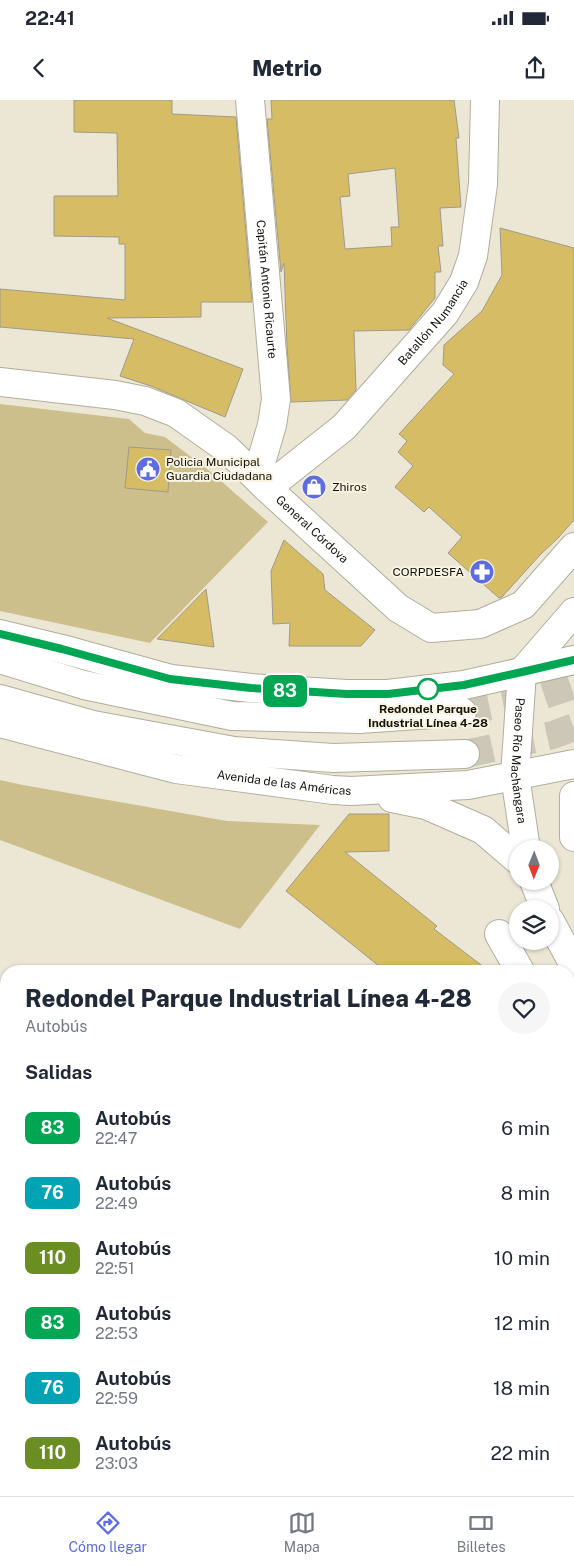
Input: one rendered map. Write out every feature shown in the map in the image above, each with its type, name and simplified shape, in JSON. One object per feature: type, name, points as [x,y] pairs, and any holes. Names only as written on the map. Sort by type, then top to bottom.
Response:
[{"type":"main road","name":"Capitán Antonio Ricaurte","points":[[250,100],[276,399],[262,482]]},
{"type":"main road","name":"Batallón Numancia","points":[[262,482],[344,427],[445,313],[464,282],[473,256],[483,184],[485,100]]},
{"type":"main road","name":"General Córdova","points":[[0,382],[115,395],[145,401],[176,413],[228,449],[398,608],[431,628],[480,624],[523,605],[574,546]]},
{"type":"main road","points":[[522,672],[574,612]]},
{"type":"main road","points":[[0,634],[170,679],[285,691],[347,694],[388,694],[464,685],[574,660]]},
{"type":"main road","points":[[0,660],[84,685],[232,716],[359,719],[462,712]]},
{"type":"main road","name":"Paseo Río Machángara","points":[[522,672],[515,776],[525,840]]},
{"type":"main road","name":"Avenida de las Américas","points":[[0,699],[93,725],[234,751],[334,758],[465,754]]},
{"type":"main road","name":"Avenida de las Américas","points":[[0,723],[176,769],[333,790],[351,791],[468,785],[574,764]]},
{"type":"main road","points":[[351,791],[426,805],[483,830],[509,852]]},
{"type":"main road","points":[[574,796],[574,837]]},
{"type":"main road","points":[[499,934],[517,965]]},
{"type":"main road","points":[[559,938],[574,965]]},
{"type":"shaded area","points":[[0,404],[129,419],[145,433],[165,437],[206,468],[268,522],[150,643],[0,611]]},
{"type":"shaded area","points":[[0,780],[227,821],[320,825],[240,929],[0,840]]},
{"type":"building","points":[[74,100],[172,100],[172,114],[236,117],[252,302],[201,302],[201,317],[107,318],[243,369],[225,417],[151,386],[120,376],[134,339],[0,327],[0,289],[125,300],[125,244],[119,244],[119,237],[54,236],[54,196],[118,196],[117,133],[74,132]]},
{"type":"building","points":[[271,100],[454,100],[459,138],[456,138],[461,207],[440,208],[443,246],[438,246],[441,272],[435,272],[435,298],[409,330],[354,331],[356,390],[347,400],[291,402],[284,263],[281,272],[267,119],[272,119]],"holes":[[[395,168],[399,227],[391,227],[392,246],[345,249],[340,197],[350,196],[348,174]]]},
{"type":"building","points":[[500,228],[574,248],[574,520],[499,598],[448,553],[462,537],[429,507],[424,512],[395,487],[413,466],[398,452],[407,441],[399,434],[454,374],[443,365],[444,345],[482,311],[502,275]]},
{"type":"building","name":"Policia Municipal Guardia Ciudadana","points":[[129,447],[171,450],[168,492],[125,488]]},
{"type":"building","points":[[284,540],[323,574],[325,590],[375,630],[361,646],[289,646],[290,623],[273,624],[271,571]]},
{"type":"building","points":[[206,589],[214,647],[157,639]]},
{"type":"building","points":[[349,814],[389,814],[389,851],[345,852],[437,926],[434,929],[481,965],[378,965],[286,891]]},
{"type":"tunnel","points":[[462,712],[544,695],[574,685]]},
{"type":"tunnel","points":[[465,754],[553,735],[574,727]]},
{"type":"bus line","name":"83","points":[[0,634],[170,679],[293,692],[388,694],[464,685],[574,660]]},
{"type":"place","name":"Policia Municipal Guardia Ciudadana","points":[[148,469]]},
{"type":"place","name":"Zhiros","points":[[314,487]]},
{"type":"place","name":"CORPDESFA","points":[[482,572]]},
{"type":"place","name":"Redondel Parque Industrial Línea 4-28","points":[[428,689]]}]
